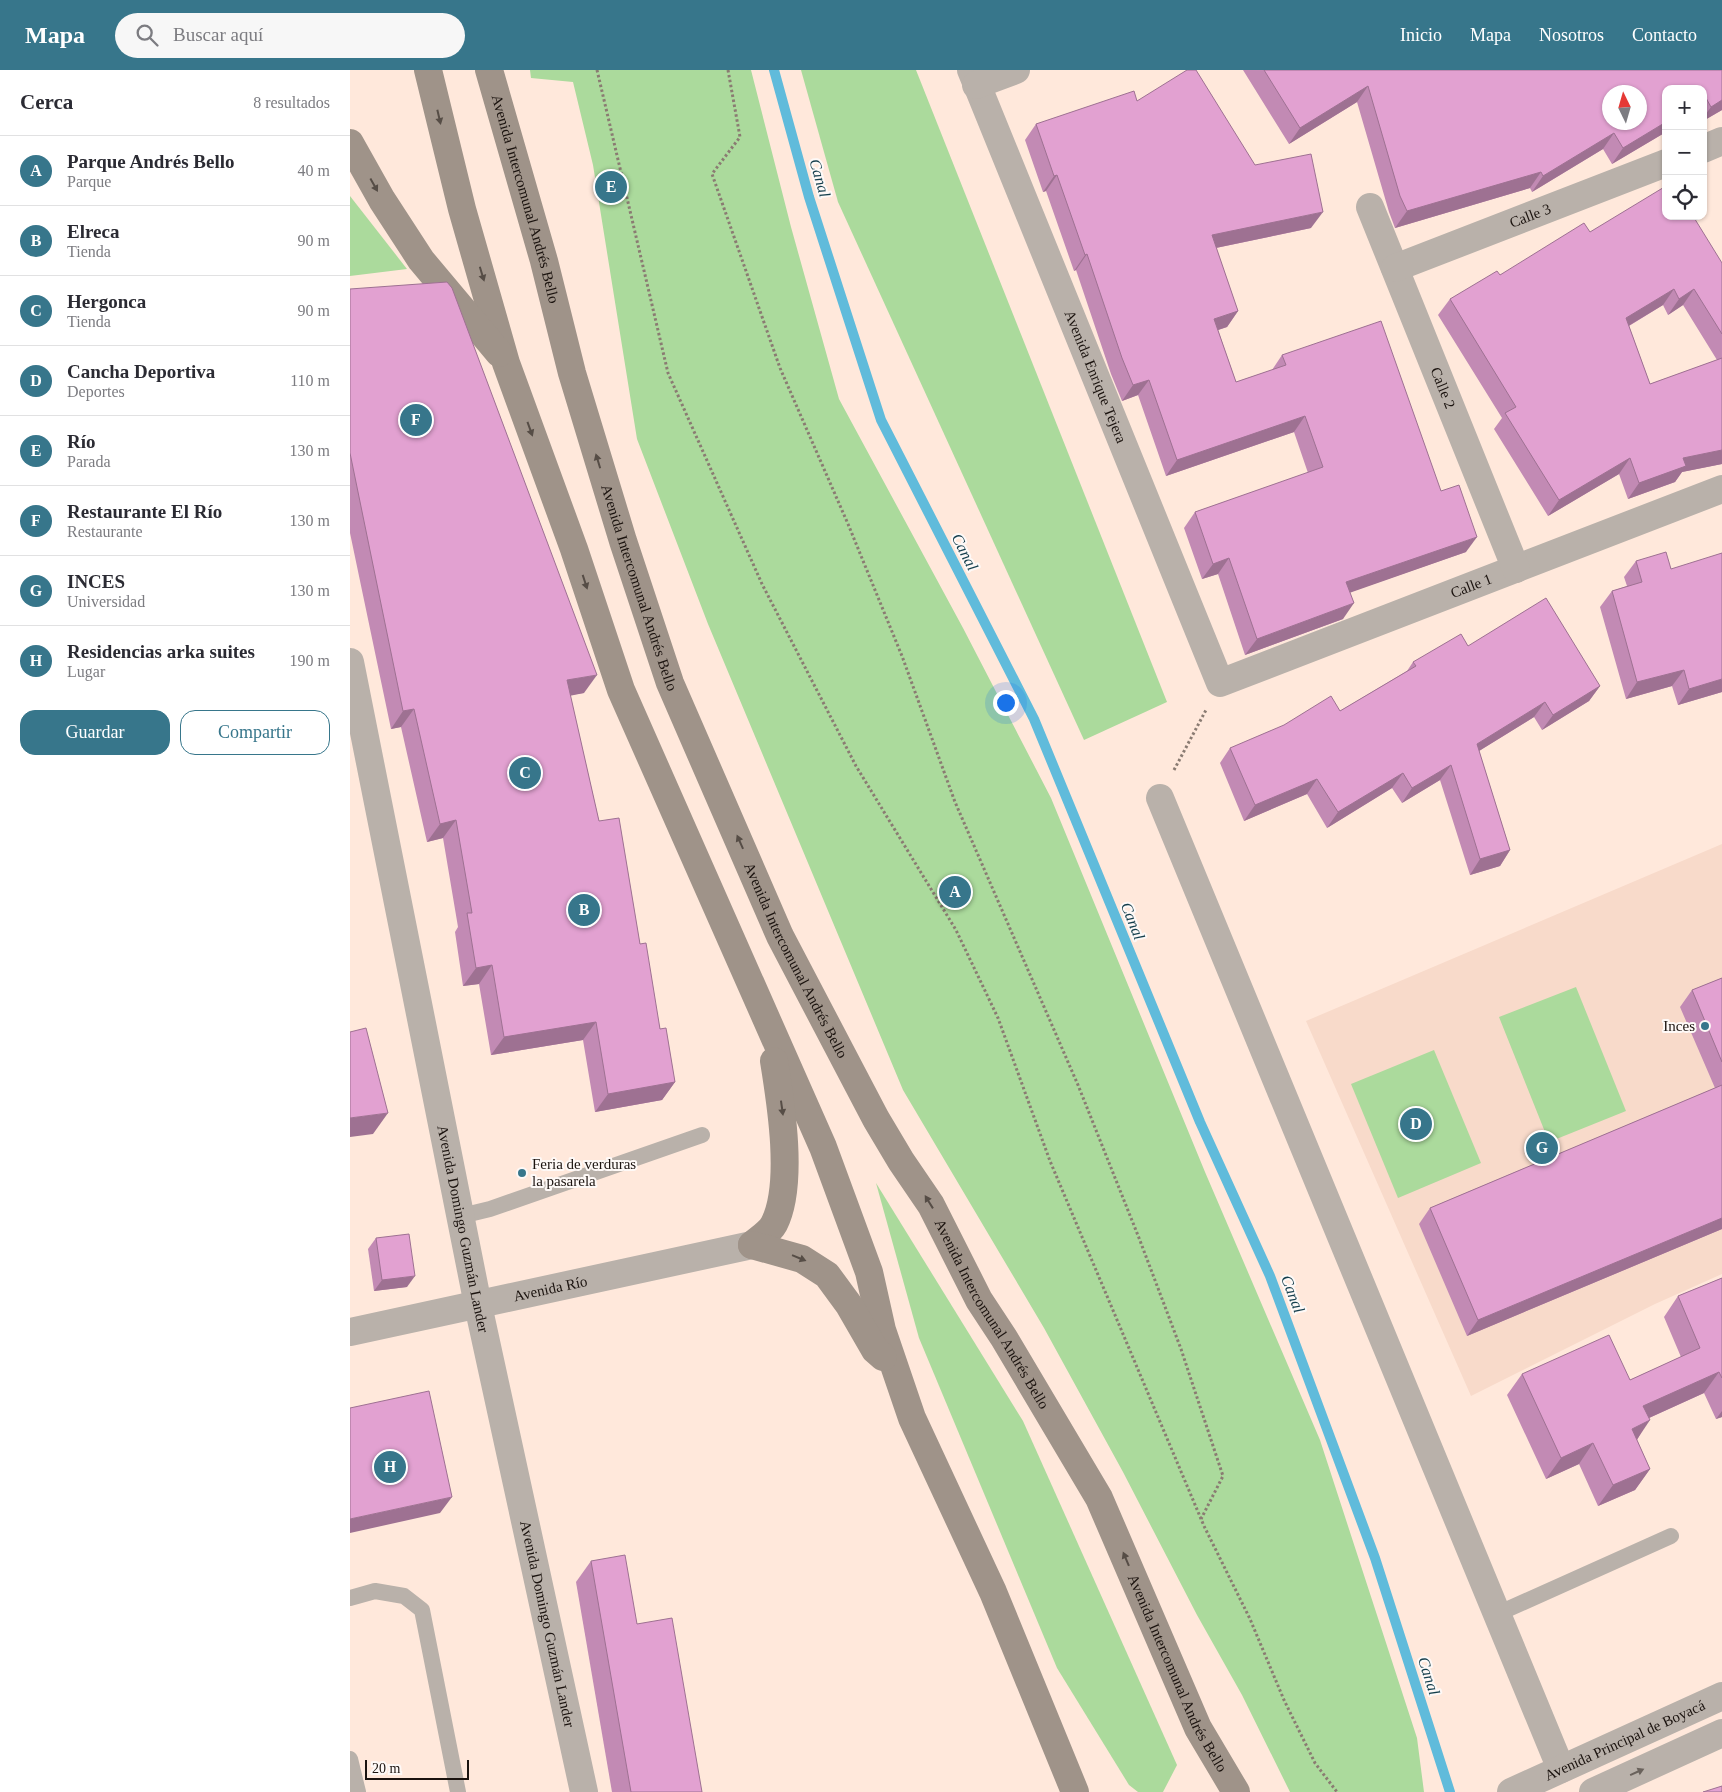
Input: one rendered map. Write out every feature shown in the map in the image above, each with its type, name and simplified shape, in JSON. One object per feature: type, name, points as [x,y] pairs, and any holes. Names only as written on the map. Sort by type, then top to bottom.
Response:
[{"type":"main road","points":[[428,70],[457,192],[506,363],[574,549],[621,690],[823,1147],[847,1209],[868,1272],[882,1330],[912,1418],[993,1592],[1074,1786]]},
{"type":"main road","name":"Avenida Intercomunal Andrés Bello","points":[[489,70],[544,261],[575,382],[622,542],[670,683],[780,936],[876,1119],[901,1161],[931,1205],[979,1300],[1004,1338],[1100,1498],[1198,1728],[1236,1792]]},
{"type":"main road","points":[[350,143],[382,200],[421,260],[471,318],[506,363]]},
{"type":"main road","points":[[752,1245],[774,1226],[783,1198],[783,1116],[769,1025]]},
{"type":"main road","points":[[752,1245],[802,1258],[827,1275],[848,1305],[875,1350],[894,1368]]},
{"type":"main road","points":[[1198,1728],[1218,1792]]},
{"type":"main road","points":[[1198,1728],[1225,1744],[1255,1792]]},
{"type":"street","points":[[974,78],[1016,70]]},
{"type":"street","name":"Avenida Enrique Tejera","points":[[974,78],[1220,683]]},
{"type":"street","points":[[1707,147],[1722,141]]},
{"type":"street","name":"Calle 3","points":[[1395,268],[1662,165]]},
{"type":"street","name":"Calle 2","points":[[1370,207],[1516,569]]},
{"type":"street","name":"Calle 1","points":[[1220,683],[1722,489]]},
{"type":"street","name":"Avenida Domingo Guzmán Lander","points":[[350,662],[478,1305],[584,1792]]},
{"type":"street","points":[[1160,798],[1561,1769]]},
{"type":"street","name":"Avenida Río","points":[[350,1332],[752,1245]]},
{"type":"street","name":"Avenida Principal de Boyacá","points":[[1519,1788],[1722,1696]]},
{"type":"street","points":[[1593,1792],[1722,1733]]},
{"type":"lane","points":[[461,1216],[490,1209],[702,1135]]},
{"type":"lane","points":[[1497,1614],[1671,1536]]},
{"type":"lane","points":[[350,1598],[375,1591],[404,1596],[422,1610],[458,1792]]},
{"type":"lane","points":[[350,1759],[358,1792]]},
{"type":"path","points":[[597,70],[668,373],[771,601],[856,766],[956,930],[993,1009],[1050,1161],[1201,1519],[1250,1619],[1288,1709],[1315,1763],[1337,1792]]},
{"type":"path","points":[[728,70],[740,137],[712,174],[780,368],[848,524],[902,656],[955,802],[1078,1085],[1140,1238],[1181,1349],[1223,1476],[1201,1519]]},
{"type":"path","points":[[1160,798],[1220,683]]},
{"type":"shaded area","name":"Inces","points":[[1722,844],[1722,1274],[1655,1304],[1471,1396],[1306,1021]]},
{"type":"green space","points":[[530,70],[751,70],[791,227],[839,399],[963,628],[1051,798],[1205,1172],[1320,1440],[1417,1738],[1424,1792],[1290,1792],[1242,1695],[1197,1615],[1123,1472],[1044,1328],[903,1090],[708,624],[637,439],[593,165],[573,82],[531,78]]},
{"type":"green space","points":[[801,70],[916,70],[1167,702],[1084,740],[838,202]]},
{"type":"green space","points":[[350,196],[407,269],[350,276]]},
{"type":"green space","points":[[1576,987],[1626,1111],[1549,1142],[1499,1017]]},
{"type":"green space","points":[[1434,1050],[1481,1163],[1398,1198],[1351,1084]]},
{"type":"green space","points":[[876,1183],[1023,1421],[1177,1765],[1163,1792],[1138,1792],[1129,1785],[1057,1668],[919,1338]]},
{"type":"building","points":[[1187,70],[1196,70],[1255,165],[1311,154],[1323,212],[1212,235],[1238,311],[1214,319],[1236,382],[1286,365],[1282,355],[1381,321],[1441,491],[1459,485],[1477,537],[1346,582],[1354,603],[1257,639],[1229,558],[1213,564],[1195,512],[1323,467],[1305,416],[1177,460],[1149,380],[1133,385],[1087,254],[1085,255],[1057,175],[1054,176],[1036,124],[1134,91],[1137,101]]},
{"type":"building","points":[[1264,70],[1722,70],[1722,100],[1711,107],[1707,100],[1707,85],[1662,85],[1662,124],[1623,148],[1614,133],[1543,176],[1541,172],[1407,211],[1400,196],[1368,86],[1300,128]]},
{"type":"building","points":[[1662,188],[1662,220],[1695,220],[1722,263],[1722,334],[1694,289],[1679,299],[1674,289],[1626,318],[1650,384],[1722,358],[1722,450],[1683,458],[1686,466],[1639,483],[1630,458],[1559,500],[1505,413],[1516,407],[1450,299],[1497,271],[1500,275],[1584,223],[1590,232]]},
{"type":"building","points":[[447,282],[452,288],[597,675],[567,680],[599,821],[619,818],[640,944],[646,943],[660,1029],[666,1028],[675,1082],[608,1094],[596,1022],[504,1037],[492,965],[476,968],[467,913],[472,913],[456,820],[440,824],[414,709],[403,711],[350,453],[350,289]]},
{"type":"building","points":[[1666,552],[1671,569],[1722,553],[1722,679],[1689,689],[1684,670],[1637,682],[1612,591],[1642,582],[1636,561]]},
{"type":"building","points":[[1546,598],[1600,686],[1553,715],[1545,702],[1477,744],[1510,850],[1480,859],[1451,765],[1412,788],[1403,773],[1338,812],[1317,779],[1255,805],[1230,748],[1284,725],[1331,696],[1340,711],[1416,666],[1413,662],[1461,634],[1468,646]]},
{"type":"building","points":[[1722,978],[1722,1062],[1692,990]]},
{"type":"building","points":[[366,1028],[388,1113],[350,1118],[350,1032]]},
{"type":"building","points":[[1722,1085],[1722,1218],[1478,1320],[1430,1208]]},
{"type":"building","points":[[409,1234],[415,1276],[382,1280],[376,1238]]},
{"type":"building","points":[[1722,1278],[1722,1378],[1719,1372],[1643,1406],[1650,1420],[1632,1429],[1650,1469],[1613,1485],[1593,1443],[1561,1458],[1522,1374],[1609,1335],[1630,1380],[1700,1348],[1678,1296]]},
{"type":"building","points":[[429,1391],[452,1497],[350,1519],[350,1408]]},
{"type":"building","points":[[625,1555],[637,1624],[672,1618],[702,1792],[631,1792],[591,1561]]},
{"type":"building","points":[[1722,1786],[1722,1792],[1703,1792]]},
{"type":"waterway","name":"Canal","points":[[774,70],[809,197],[881,420],[1034,719],[1200,1122],[1270,1276],[1375,1558],[1450,1792]]},
{"type":"place","name":"Río","points":[[611,187]]},
{"type":"place","name":"Restaurante El Río","points":[[416,420]]},
{"type":"place","name":"Hergonca","points":[[525,773]]},
{"type":"place","name":"Parque Andrés Bello","points":[[955,892]]},
{"type":"place","name":"Elreca","points":[[584,910]]},
{"type":"place","name":"Inces","points":[[1705,1026]]},
{"type":"place","name":"Cancha Deportiva","points":[[1416,1124]]},
{"type":"place","name":"INCES","points":[[1542,1148]]},
{"type":"place","name":"Feria de verduras la pasarela","points":[[522,1173]]},
{"type":"place","name":"Residencias arka suites","points":[[390,1467]]}]
